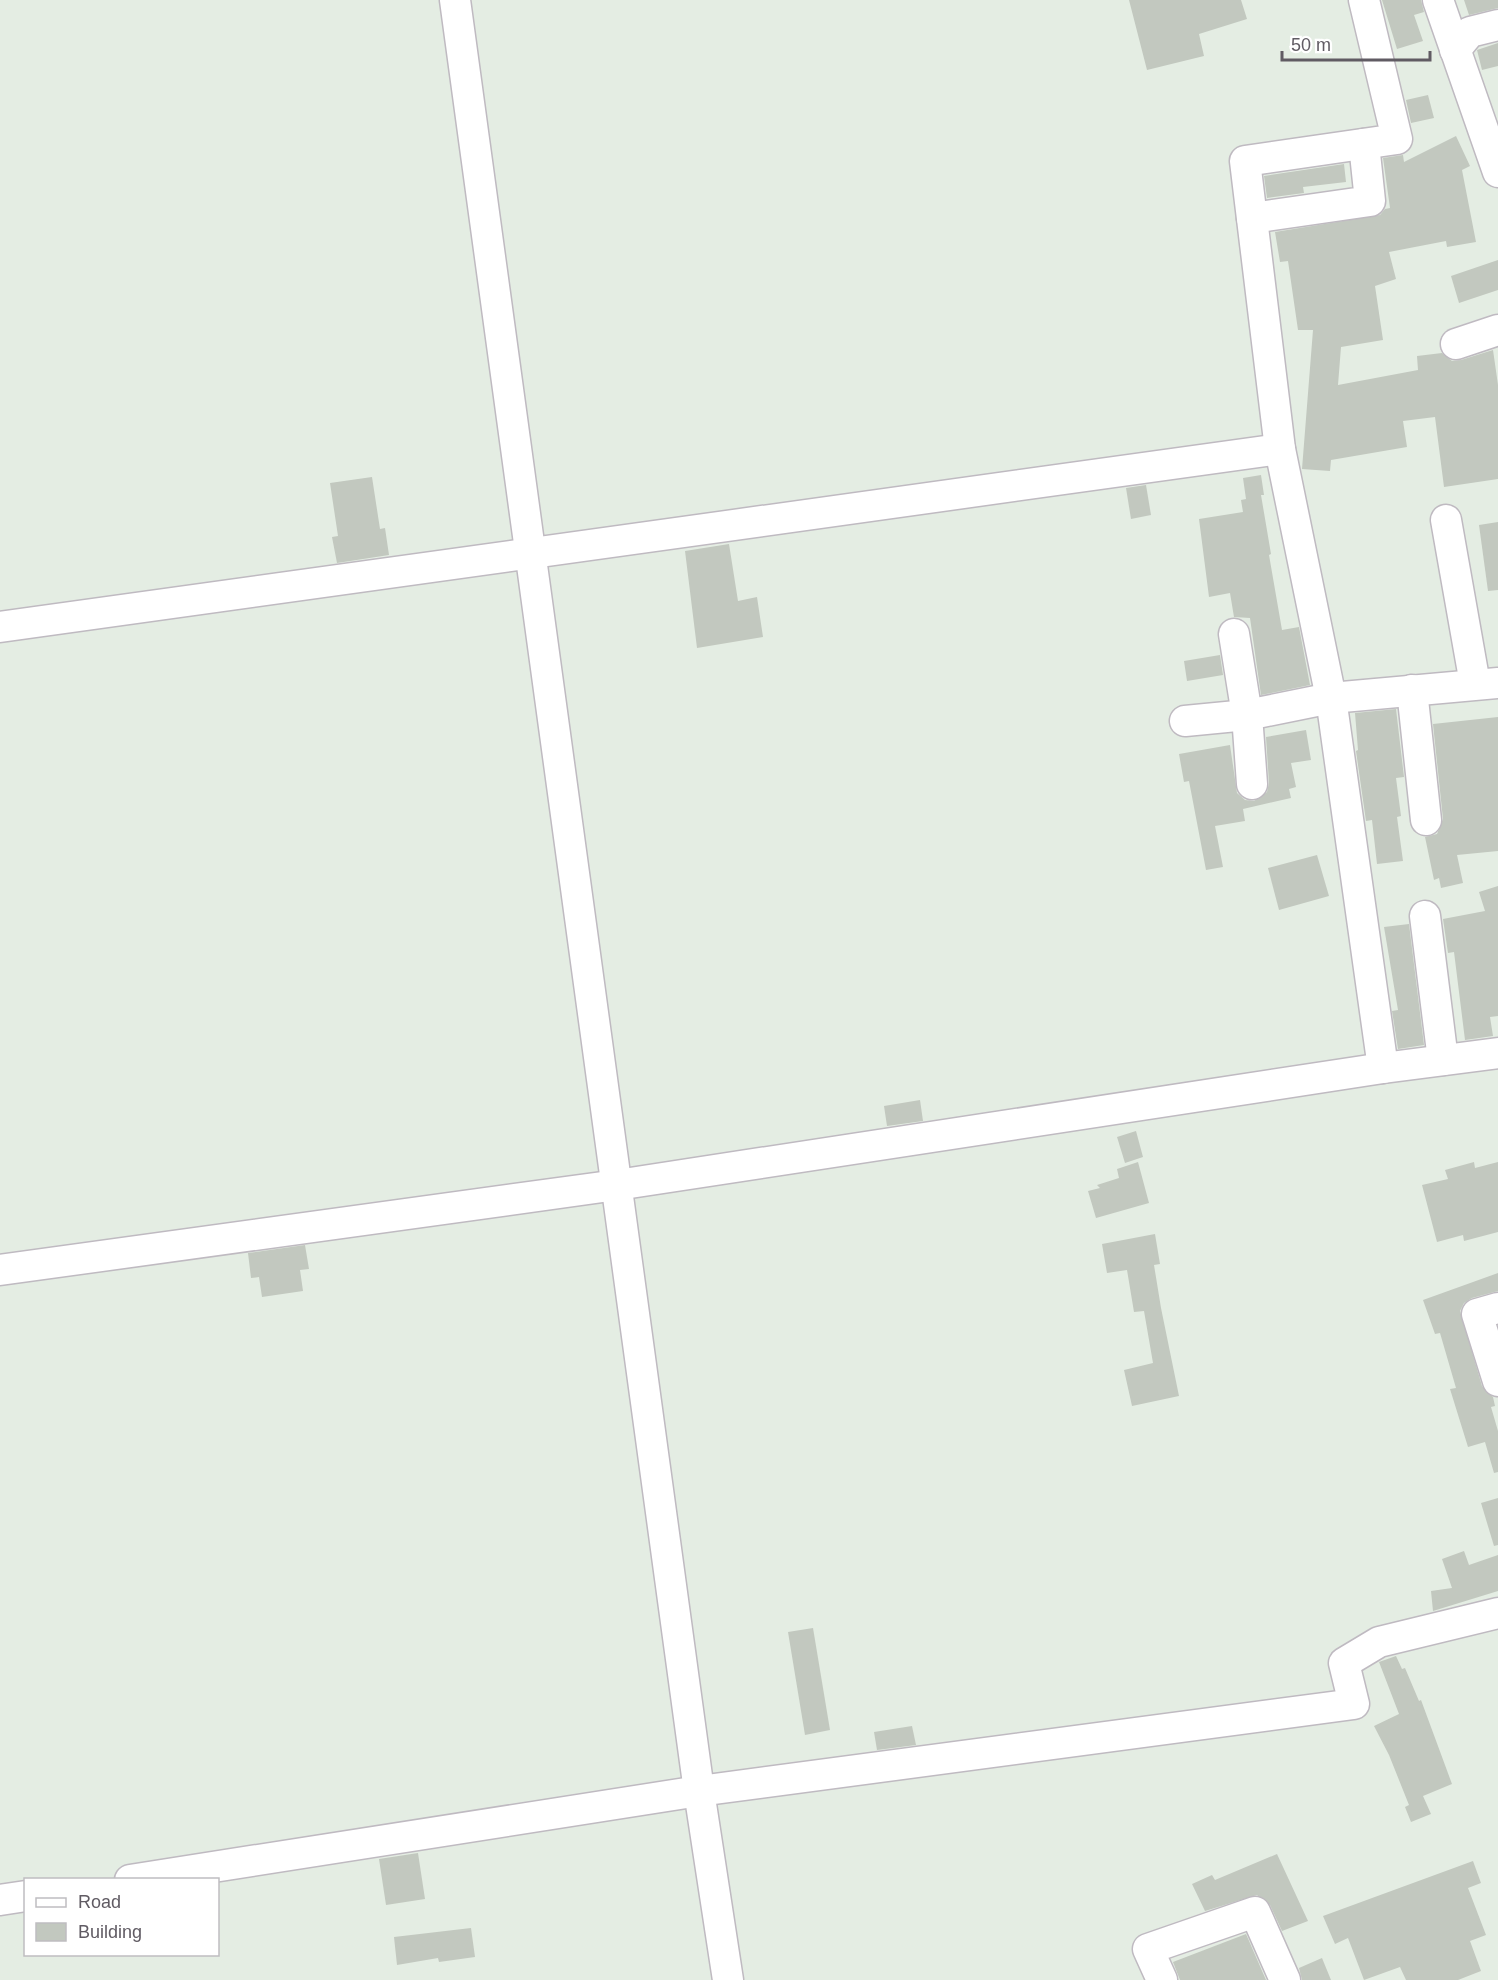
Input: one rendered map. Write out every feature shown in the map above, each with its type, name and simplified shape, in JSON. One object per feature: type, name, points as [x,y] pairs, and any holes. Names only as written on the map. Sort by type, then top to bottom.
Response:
[{"type":"street","points":[[455,0],[699,1791],[728,1980]]},
{"type":"street","points":[[1364,0],[1397,140],[1245,161],[1280,449],[1331,698],[1383,1068]]},
{"type":"street","points":[[1438,0],[1498,172]]},
{"type":"street","points":[[1455,50],[1470,32],[1498,25]]},
{"type":"street","points":[[1252,218],[1377,205],[1364,144]]},
{"type":"street","points":[[1456,344],[1498,330]]},
{"type":"street","points":[[0,627],[1280,449]]},
{"type":"street","points":[[1185,721],[1247,715],[1331,698],[1486,684],[1446,520]]},
{"type":"street","points":[[1234,634],[1247,715],[1252,784]]},
{"type":"street","points":[[1412,690],[1426,820]]},
{"type":"street","points":[[1425,916],[1443,1060]]},
{"type":"street","points":[[0,1270],[617,1185],[1383,1068],[1498,1053]]},
{"type":"street","points":[[1498,1308],[1477,1314],[1498,1381]]},
{"type":"street","points":[[143,1878],[699,1791],[1354,1704],[1344,1663],[1379,1642],[1498,1613]]},
{"type":"street","points":[[0,1900],[24,1896]]},
{"type":"street","points":[[1162,1980],[1148,1949],[1255,1912],[1285,1980]]},
{"type":"building","points":[[1129,0],[1241,0],[1247,19],[1199,34],[1204,56],[1147,70]]},
{"type":"building","points":[[1382,0],[1421,0],[1424,12],[1414,15],[1423,41],[1397,49]]},
{"type":"building","points":[[1464,0],[1498,0],[1498,8],[1469,15]]},
{"type":"building","points":[[1498,43],[1498,66],[1482,70],[1477,50]]},
{"type":"building","points":[[1428,95],[1434,118],[1411,123],[1406,100]]},
{"type":"building","points":[[1456,136],[1470,166],[1462,170],[1476,242],[1447,247],[1446,241],[1389,252],[1396,279],[1375,286],[1383,340],[1341,347],[1338,385],[1418,370],[1417,356],[1442,353],[1452,361],[1493,350],[1498,385],[1498,479],[1444,487],[1435,417],[1403,421],[1407,447],[1331,460],[1330,471],[1302,469],[1313,330],[1298,330],[1288,261],[1280,262],[1275,232],[1380,215],[1385,209],[1390,208],[1383,158],[1403,155],[1404,162]]},
{"type":"building","points":[[1344,164],[1346,182],[1303,187],[1304,193],[1267,198],[1264,176]]},
{"type":"building","points":[[1498,260],[1498,290],[1459,303],[1451,276]]},
{"type":"building","points":[[1261,475],[1264,495],[1261,495],[1271,554],[1269,555],[1282,630],[1299,627],[1310,685],[1261,695],[1250,618],[1234,617],[1230,593],[1209,597],[1199,519],[1243,512],[1241,500],[1246,499],[1243,478]]},
{"type":"building","points":[[372,477],[380,529],[385,528],[389,555],[337,563],[332,537],[338,536],[330,483]]},
{"type":"building","points":[[1146,485],[1151,515],[1131,519],[1126,488]]},
{"type":"building","points":[[1498,522],[1498,590],[1488,591],[1479,525]]},
{"type":"building","points":[[729,544],[738,601],[757,597],[763,637],[697,648],[685,551]]},
{"type":"building","points":[[1220,655],[1223,675],[1187,681],[1184,661]]},
{"type":"building","points":[[1396,709],[1404,777],[1396,778],[1401,816],[1397,817],[1403,861],[1377,864],[1372,820],[1366,821],[1356,751],[1358,750],[1355,713]]},
{"type":"building","points":[[1498,717],[1498,851],[1457,855],[1463,883],[1441,888],[1439,878],[1434,880],[1425,837],[1437,834],[1443,819],[1433,724]]},
{"type":"building","points":[[1306,730],[1311,760],[1291,763],[1296,787],[1289,789],[1291,798],[1243,809],[1245,821],[1215,826],[1223,867],[1206,870],[1189,781],[1184,782],[1179,754],[1230,745],[1237,793],[1245,800],[1254,801],[1267,792],[1269,783],[1266,737]]},
{"type":"building","points":[[1317,855],[1329,896],[1279,910],[1268,868]]},
{"type":"building","points":[[1498,886],[1498,1016],[1490,1017],[1493,1036],[1465,1040],[1454,952],[1448,953],[1443,919],[1485,911],[1479,892]]},
{"type":"building","points":[[1409,924],[1424,1045],[1398,1049],[1392,1011],[1398,1010],[1384,927]]},
{"type":"building","points":[[920,1100],[923,1121],[887,1126],[884,1106]]},
{"type":"building","points":[[1136,1131],[1143,1157],[1125,1163],[1117,1137]]},
{"type":"building","points":[[1138,1162],[1149,1203],[1096,1218],[1088,1191],[1100,1188],[1097,1185],[1119,1178],[1117,1169]]},
{"type":"building","points":[[1474,1162],[1475,1168],[1498,1162],[1498,1232],[1464,1241],[1463,1235],[1437,1242],[1422,1185],[1448,1179],[1445,1170]]},
{"type":"building","points":[[1155,1234],[1160,1264],[1154,1265],[1179,1396],[1132,1406],[1124,1370],[1153,1363],[1144,1311],[1134,1312],[1127,1270],[1107,1273],[1102,1244]]},
{"type":"building","points":[[305,1245],[309,1269],[300,1270],[303,1291],[262,1297],[259,1277],[251,1278],[248,1253]]},
{"type":"building","points":[[1498,1273],[1498,1291],[1472,1298],[1464,1303],[1460,1311],[1482,1386],[1493,1397],[1495,1406],[1491,1407],[1498,1431],[1498,1472],[1494,1473],[1485,1442],[1468,1447],[1450,1389],[1456,1388],[1440,1333],[1435,1334],[1423,1300]]},
{"type":"building","points":[[1498,1498],[1498,1545],[1494,1546],[1481,1503]]},
{"type":"building","points":[[1464,1551],[1469,1565],[1498,1555],[1498,1591],[1433,1611],[1431,1591],[1452,1588],[1442,1559]]},
{"type":"building","points":[[813,1628],[830,1730],[805,1735],[788,1632]]},
{"type":"building","points":[[1396,1656],[1402,1669],[1405,1668],[1419,1701],[1421,1700],[1452,1784],[1423,1796],[1431,1814],[1411,1822],[1405,1807],[1409,1805],[1389,1755],[1374,1726],[1399,1714],[1379,1662]]},
{"type":"building","points":[[912,1726],[916,1745],[877,1750],[874,1732]]},
{"type":"building","points":[[418,1853],[425,1899],[386,1905],[379,1859]]},
{"type":"building","points":[[1277,1854],[1308,1921],[1282,1931],[1270,1905],[1257,1895],[1205,1911],[1192,1884],[1212,1875],[1215,1880]]},
{"type":"building","points":[[1473,1861],[1481,1883],[1468,1888],[1486,1935],[1470,1941],[1481,1971],[1458,1980],[1406,1980],[1400,1967],[1364,1980],[1348,1938],[1335,1944],[1323,1916]]},
{"type":"building","points":[[471,1928],[475,1957],[439,1962],[438,1958],[397,1965],[394,1937]]},
{"type":"building","points":[[1246,1934],[1266,1980],[1180,1980],[1173,1962]]},
{"type":"building","points":[[1322,1958],[1331,1980],[1302,1980],[1299,1968]]}]
